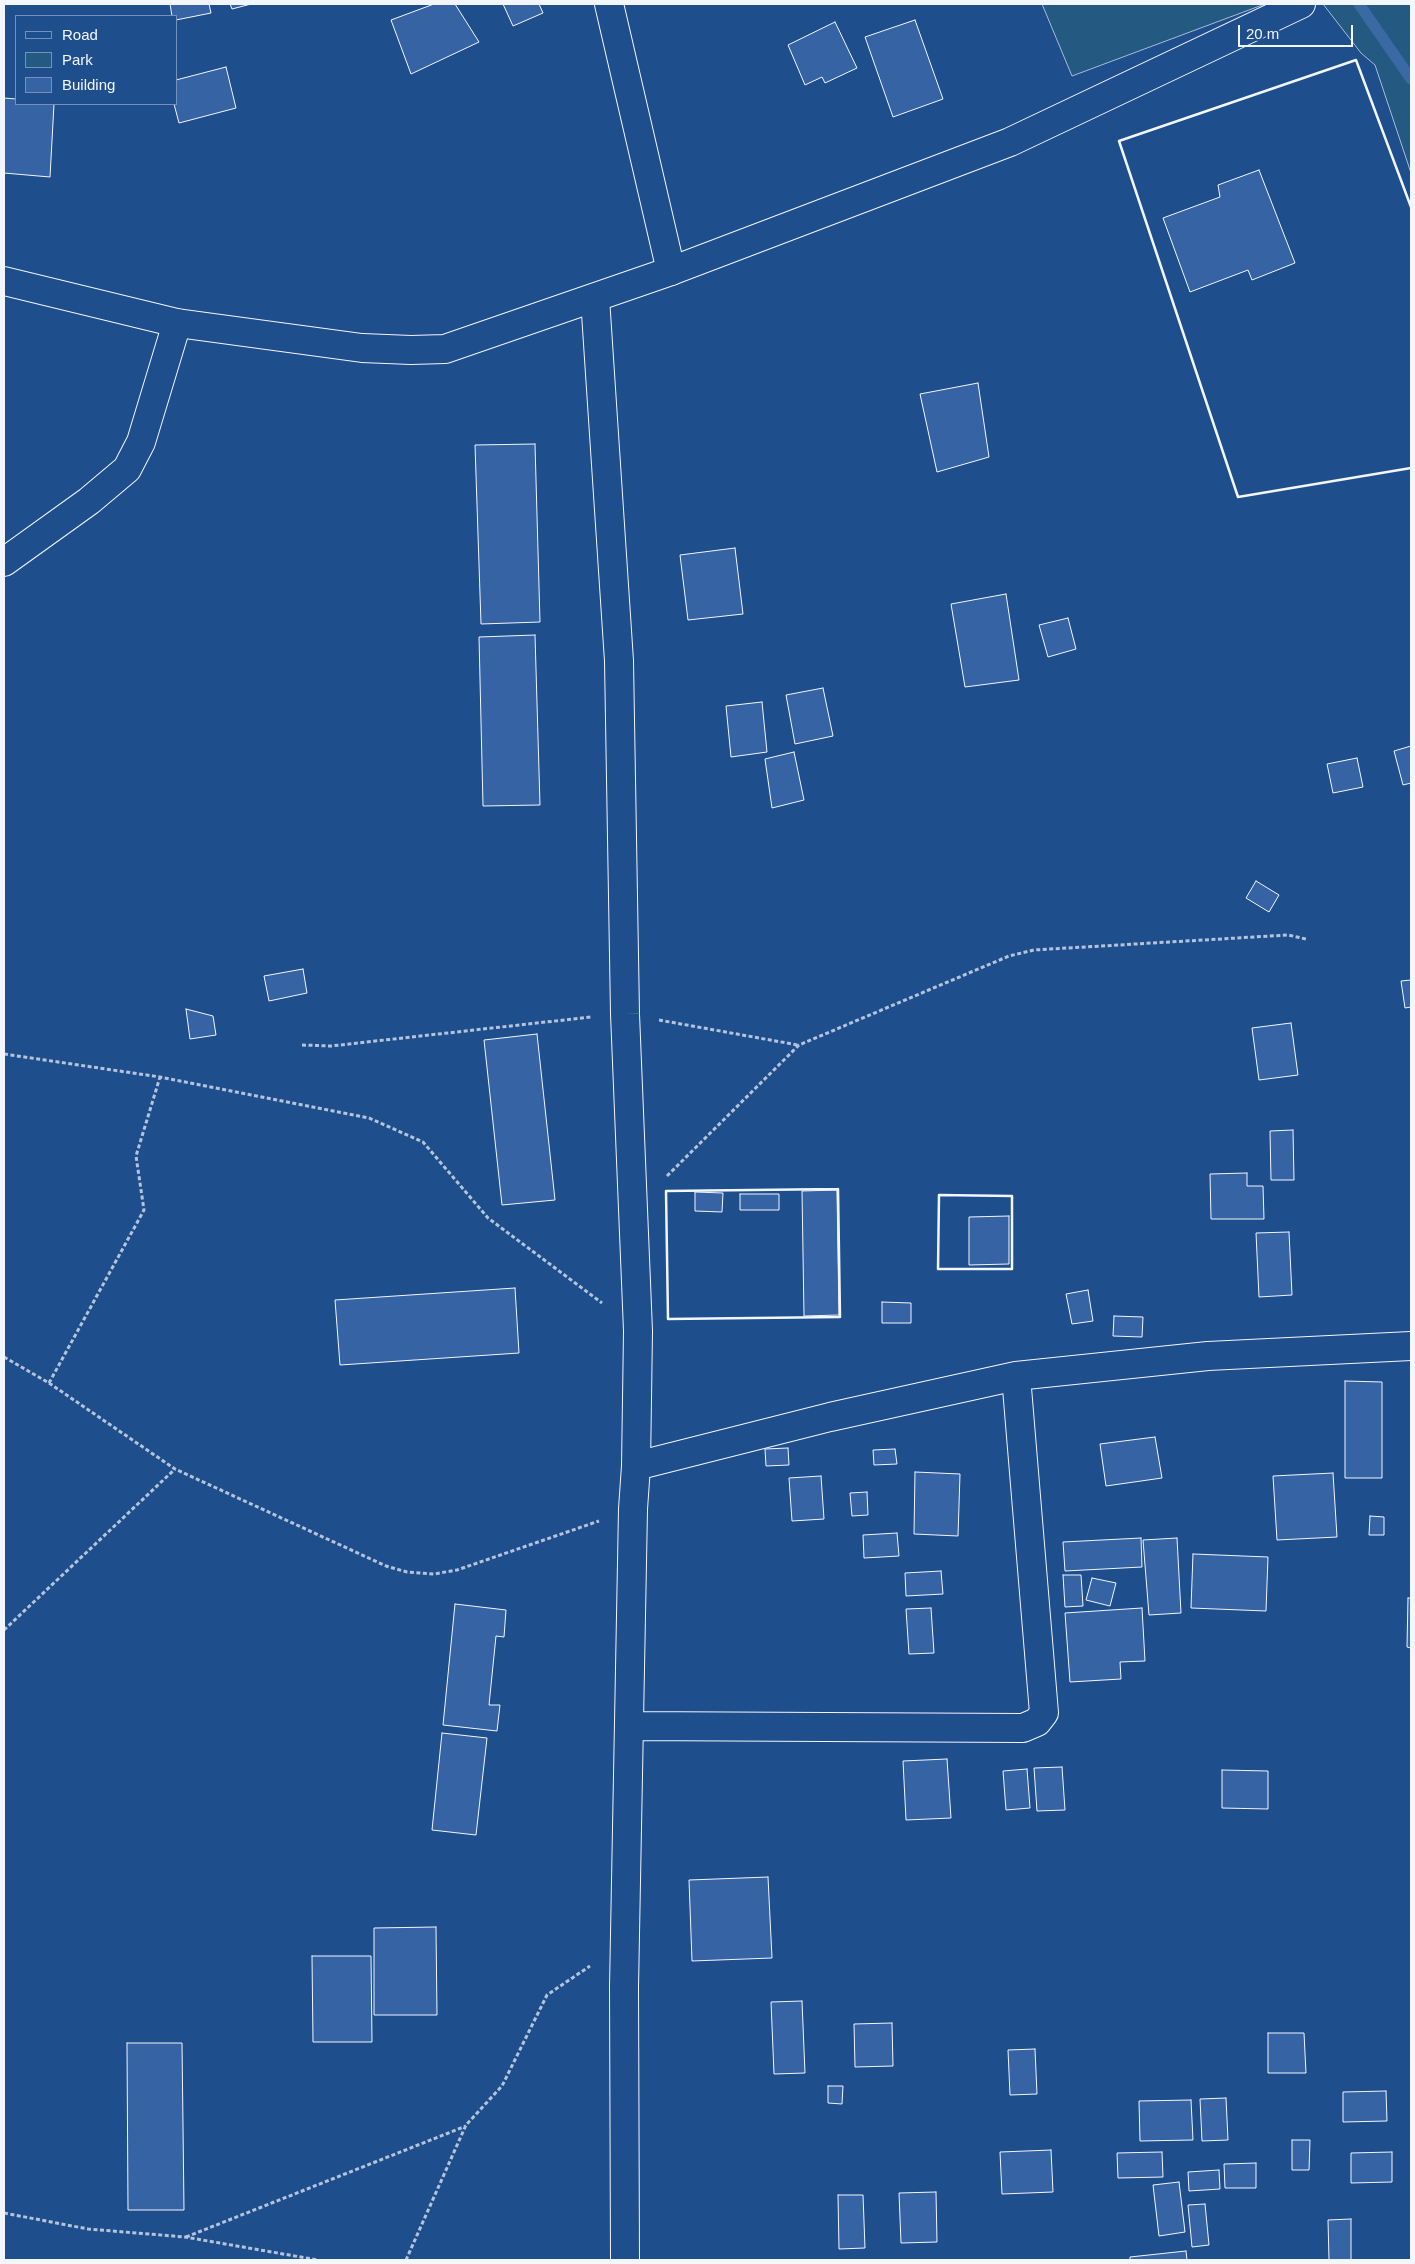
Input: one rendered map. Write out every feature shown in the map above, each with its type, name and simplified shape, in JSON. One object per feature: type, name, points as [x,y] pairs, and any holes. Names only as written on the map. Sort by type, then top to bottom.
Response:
[{"type":"street","points":[[609,4],[672,271]]},
{"type":"street","points":[[4,281],[177,323],[362,348],[445,349],[672,271],[1010,142],[1301,4]]},
{"type":"street","points":[[595,298],[619,661],[625,1014],[638,1331],[625,1941],[625,2260]]},
{"type":"street","points":[[4,562],[89,500],[127,469],[141,442],[177,323]]},
{"type":"street","points":[[636,1466],[830,1417],[1016,1376],[1208,1356],[1411,1346]]},
{"type":"street","points":[[630,1726],[1022,1728],[1037,1722],[1044,1714],[1016,1376]]},
{"type":"path","points":[[633,1210],[799,1045],[1009,956],[1034,950],[1288,935],[1306,939]]},
{"type":"path","points":[[302,1044],[331,1046],[625,1014],[799,1045]]},
{"type":"path","points":[[4,1054],[160,1077],[369,1118],[423,1142],[488,1218],[638,1331]]},
{"type":"path","points":[[48,1383],[144,1210],[136,1156],[160,1077]]},
{"type":"path","points":[[4,1357],[48,1383],[175,1469],[386,1566],[407,1572],[434,1574],[458,1570],[633,1510]]},
{"type":"path","points":[[4,1630],[175,1469]]},
{"type":"path","points":[[406,2260],[466,2125],[502,2086],[548,1995],[625,1941]]},
{"type":"path","points":[[185,2237],[466,2125]]},
{"type":"path","points":[[4,2213],[88,2229],[185,2237],[318,2260]]},
{"type":"green space","points":[[1042,4],[1265,4],[1072,76]]},
{"type":"green space","points":[[1323,4],[1411,4],[1411,173],[1375,65],[1361,53]]},
{"type":"building","points":[[170,4],[209,4],[211,13],[178,20],[178,15],[172,15]]},
{"type":"building","points":[[230,4],[251,4],[232,9]]},
{"type":"building","points":[[434,4],[455,4],[479,42],[411,74],[391,20]]},
{"type":"building","points":[[503,4],[539,4],[543,13],[513,26]]},
{"type":"building","points":[[915,20],[943,99],[893,117],[865,37]]},
{"type":"building","points":[[835,22],[857,68],[825,83],[822,77],[805,85],[788,45]]},
{"type":"building","points":[[226,67],[236,108],[179,123],[174,105],[178,105],[178,79]]},
{"type":"building","points":[[4,98],[15,99],[15,105],[54,105],[50,177],[4,173]]},
{"type":"building","points":[[1259,170],[1295,263],[1252,280],[1248,270],[1190,292],[1163,218],[1220,197],[1218,185]]},
{"type":"building","points":[[978,383],[989,457],[937,472],[920,394]]},
{"type":"building","points":[[535,444],[540,622],[481,624],[475,445]]},
{"type":"building","points":[[735,548],[743,614],[688,620],[680,555]]},
{"type":"building","points":[[1006,594],[1019,680],[965,687],[951,604]]},
{"type":"building","points":[[1068,618],[1076,649],[1048,657],[1039,625]]},
{"type":"building","points":[[535,635],[540,805],[483,806],[479,637]]},
{"type":"building","points":[[823,688],[833,736],[795,744],[786,695]]},
{"type":"building","points":[[762,702],[767,752],[731,757],[726,706]]},
{"type":"building","points":[[1411,746],[1411,783],[1403,785],[1394,751]]},
{"type":"building","points":[[794,752],[804,800],[772,808],[765,759]]},
{"type":"building","points":[[1357,758],[1363,787],[1333,793],[1327,764]]},
{"type":"building","points":[[1256,881],[1279,895],[1269,912],[1246,898]]},
{"type":"building","points":[[303,969],[307,993],[269,1001],[264,976]]},
{"type":"building","points":[[1411,980],[1411,1007],[1405,1008],[1401,981]]},
{"type":"building","points":[[186,1009],[213,1016],[216,1035],[190,1039]]},
{"type":"building","points":[[1291,1023],[1298,1075],[1259,1080],[1252,1028]]},
{"type":"building","points":[[537,1034],[555,1200],[502,1205],[484,1040]]},
{"type":"building","points":[[1293,1130],[1294,1180],[1271,1180],[1270,1131]]},
{"type":"building","points":[[1247,1173],[1247,1186],[1263,1186],[1264,1219],[1211,1219],[1210,1174]]},
{"type":"building","points":[[837,1190],[839,1315],[804,1316],[802,1191]]},
{"type":"building","points":[[695,1192],[723,1193],[722,1212],[695,1211]]},
{"type":"building","points":[[740,1194],[779,1194],[779,1210],[740,1210]]},
{"type":"building","points":[[1009,1216],[1009,1264],[969,1265],[969,1217]]},
{"type":"building","points":[[1289,1232],[1292,1295],[1259,1297],[1256,1233]]},
{"type":"building","points":[[515,1288],[519,1353],[340,1365],[335,1300]]},
{"type":"building","points":[[1088,1290],[1093,1321],[1072,1324],[1066,1294]]},
{"type":"building","points":[[882,1302],[911,1303],[911,1323],[882,1323]]},
{"type":"building","points":[[1114,1316],[1143,1317],[1142,1337],[1113,1336]]},
{"type":"building","points":[[1345,1381],[1382,1382],[1382,1478],[1345,1478]]},
{"type":"building","points":[[1155,1437],[1162,1478],[1106,1486],[1100,1444]]},
{"type":"building","points":[[788,1448],[789,1465],[766,1466],[765,1449]]},
{"type":"building","points":[[895,1449],[897,1464],[874,1465],[873,1450]]},
{"type":"building","points":[[915,1472],[960,1474],[958,1536],[914,1534]]},
{"type":"building","points":[[1333,1473],[1337,1537],[1277,1540],[1273,1476]]},
{"type":"building","points":[[821,1476],[824,1519],[792,1521],[789,1478]]},
{"type":"building","points":[[867,1492],[868,1515],[852,1516],[850,1493]]},
{"type":"building","points":[[1370,1516],[1384,1517],[1384,1535],[1369,1535]]},
{"type":"building","points":[[897,1533],[899,1556],[864,1558],[863,1535]]},
{"type":"building","points":[[1141,1538],[1142,1567],[1065,1571],[1063,1542]]},
{"type":"building","points":[[1177,1538],[1181,1613],[1149,1615],[1143,1540]]},
{"type":"building","points":[[1193,1554],[1268,1557],[1266,1611],[1191,1608]]},
{"type":"building","points":[[941,1571],[943,1594],[906,1596],[905,1573]]},
{"type":"building","points":[[1063,1575],[1081,1575],[1083,1606],[1065,1607]]},
{"type":"building","points":[[1092,1578],[1116,1583],[1110,1606],[1086,1600]]},
{"type":"building","points":[[1408,1598],[1411,1598],[1411,1648],[1407,1647]]},
{"type":"building","points":[[455,1604],[506,1610],[504,1637],[496,1636],[489,1705],[500,1705],[497,1731],[443,1725]]},
{"type":"building","points":[[931,1608],[934,1653],[909,1654],[906,1609]]},
{"type":"building","points":[[1142,1608],[1145,1661],[1120,1662],[1121,1679],[1070,1682],[1065,1613]]},
{"type":"building","points":[[442,1733],[487,1738],[476,1835],[432,1830]]},
{"type":"building","points":[[947,1759],[951,1818],[906,1820],[903,1761]]},
{"type":"building","points":[[1062,1767],[1065,1810],[1037,1811],[1034,1768]]},
{"type":"building","points":[[1027,1769],[1030,1808],[1006,1810],[1003,1771]]},
{"type":"building","points":[[1222,1770],[1268,1771],[1268,1809],[1222,1808]]},
{"type":"building","points":[[768,1877],[772,1958],[692,1961],[689,1880]]},
{"type":"building","points":[[436,1927],[437,2015],[374,2015],[374,1928]]},
{"type":"building","points":[[312,1956],[371,1956],[372,2042],[313,2042]]},
{"type":"building","points":[[802,2001],[805,2073],[774,2074],[771,2002]]},
{"type":"building","points":[[892,2023],[893,2066],[855,2067],[854,2024]]},
{"type":"building","points":[[1268,2033],[1304,2033],[1306,2073],[1268,2073]]},
{"type":"building","points":[[127,2043],[182,2043],[184,2210],[128,2210]]},
{"type":"building","points":[[1035,2049],[1037,2094],[1010,2095],[1008,2050]]},
{"type":"building","points":[[828,2086],[843,2086],[842,2104],[828,2103]]},
{"type":"building","points":[[1386,2091],[1387,2121],[1343,2122],[1343,2092]]},
{"type":"building","points":[[1226,2098],[1228,2140],[1202,2141],[1200,2099]]},
{"type":"building","points":[[1191,2100],[1193,2140],[1140,2141],[1139,2101]]},
{"type":"building","points":[[1292,2140],[1310,2140],[1309,2170],[1292,2170]]},
{"type":"building","points":[[1051,2150],[1053,2192],[1002,2194],[1000,2152]]},
{"type":"building","points":[[1162,2152],[1163,2177],[1118,2178],[1117,2153]]},
{"type":"building","points":[[1392,2152],[1392,2182],[1351,2183],[1351,2153]]},
{"type":"building","points":[[1256,2163],[1256,2188],[1225,2188],[1224,2164]]},
{"type":"building","points":[[1219,2170],[1220,2189],[1189,2191],[1188,2172]]},
{"type":"building","points":[[1179,2182],[1185,2232],[1159,2236],[1153,2185]]},
{"type":"building","points":[[936,2192],[937,2242],[901,2243],[899,2193]]},
{"type":"building","points":[[838,2195],[863,2195],[865,2248],[839,2249]]},
{"type":"building","points":[[1205,2204],[1209,2245],[1192,2247],[1188,2205]]},
{"type":"building","points":[[1351,2219],[1351,2260],[1329,2260],[1328,2220]]},
{"type":"building","points":[[1186,2251],[1187,2260],[1130,2260],[1130,2257]]},
{"type":"waterway","points":[[1359,4],[1411,79]]},
{"type":"wall","points":[[1411,207],[1356,60],[1119,141],[1238,497],[1411,468]]},
{"type":"wall","points":[[838,1189],[840,1317],[668,1319],[666,1191],[838,1189]]},
{"type":"wall","points":[[939,1195],[1012,1196],[1012,1269],[938,1269],[939,1195]]}]
